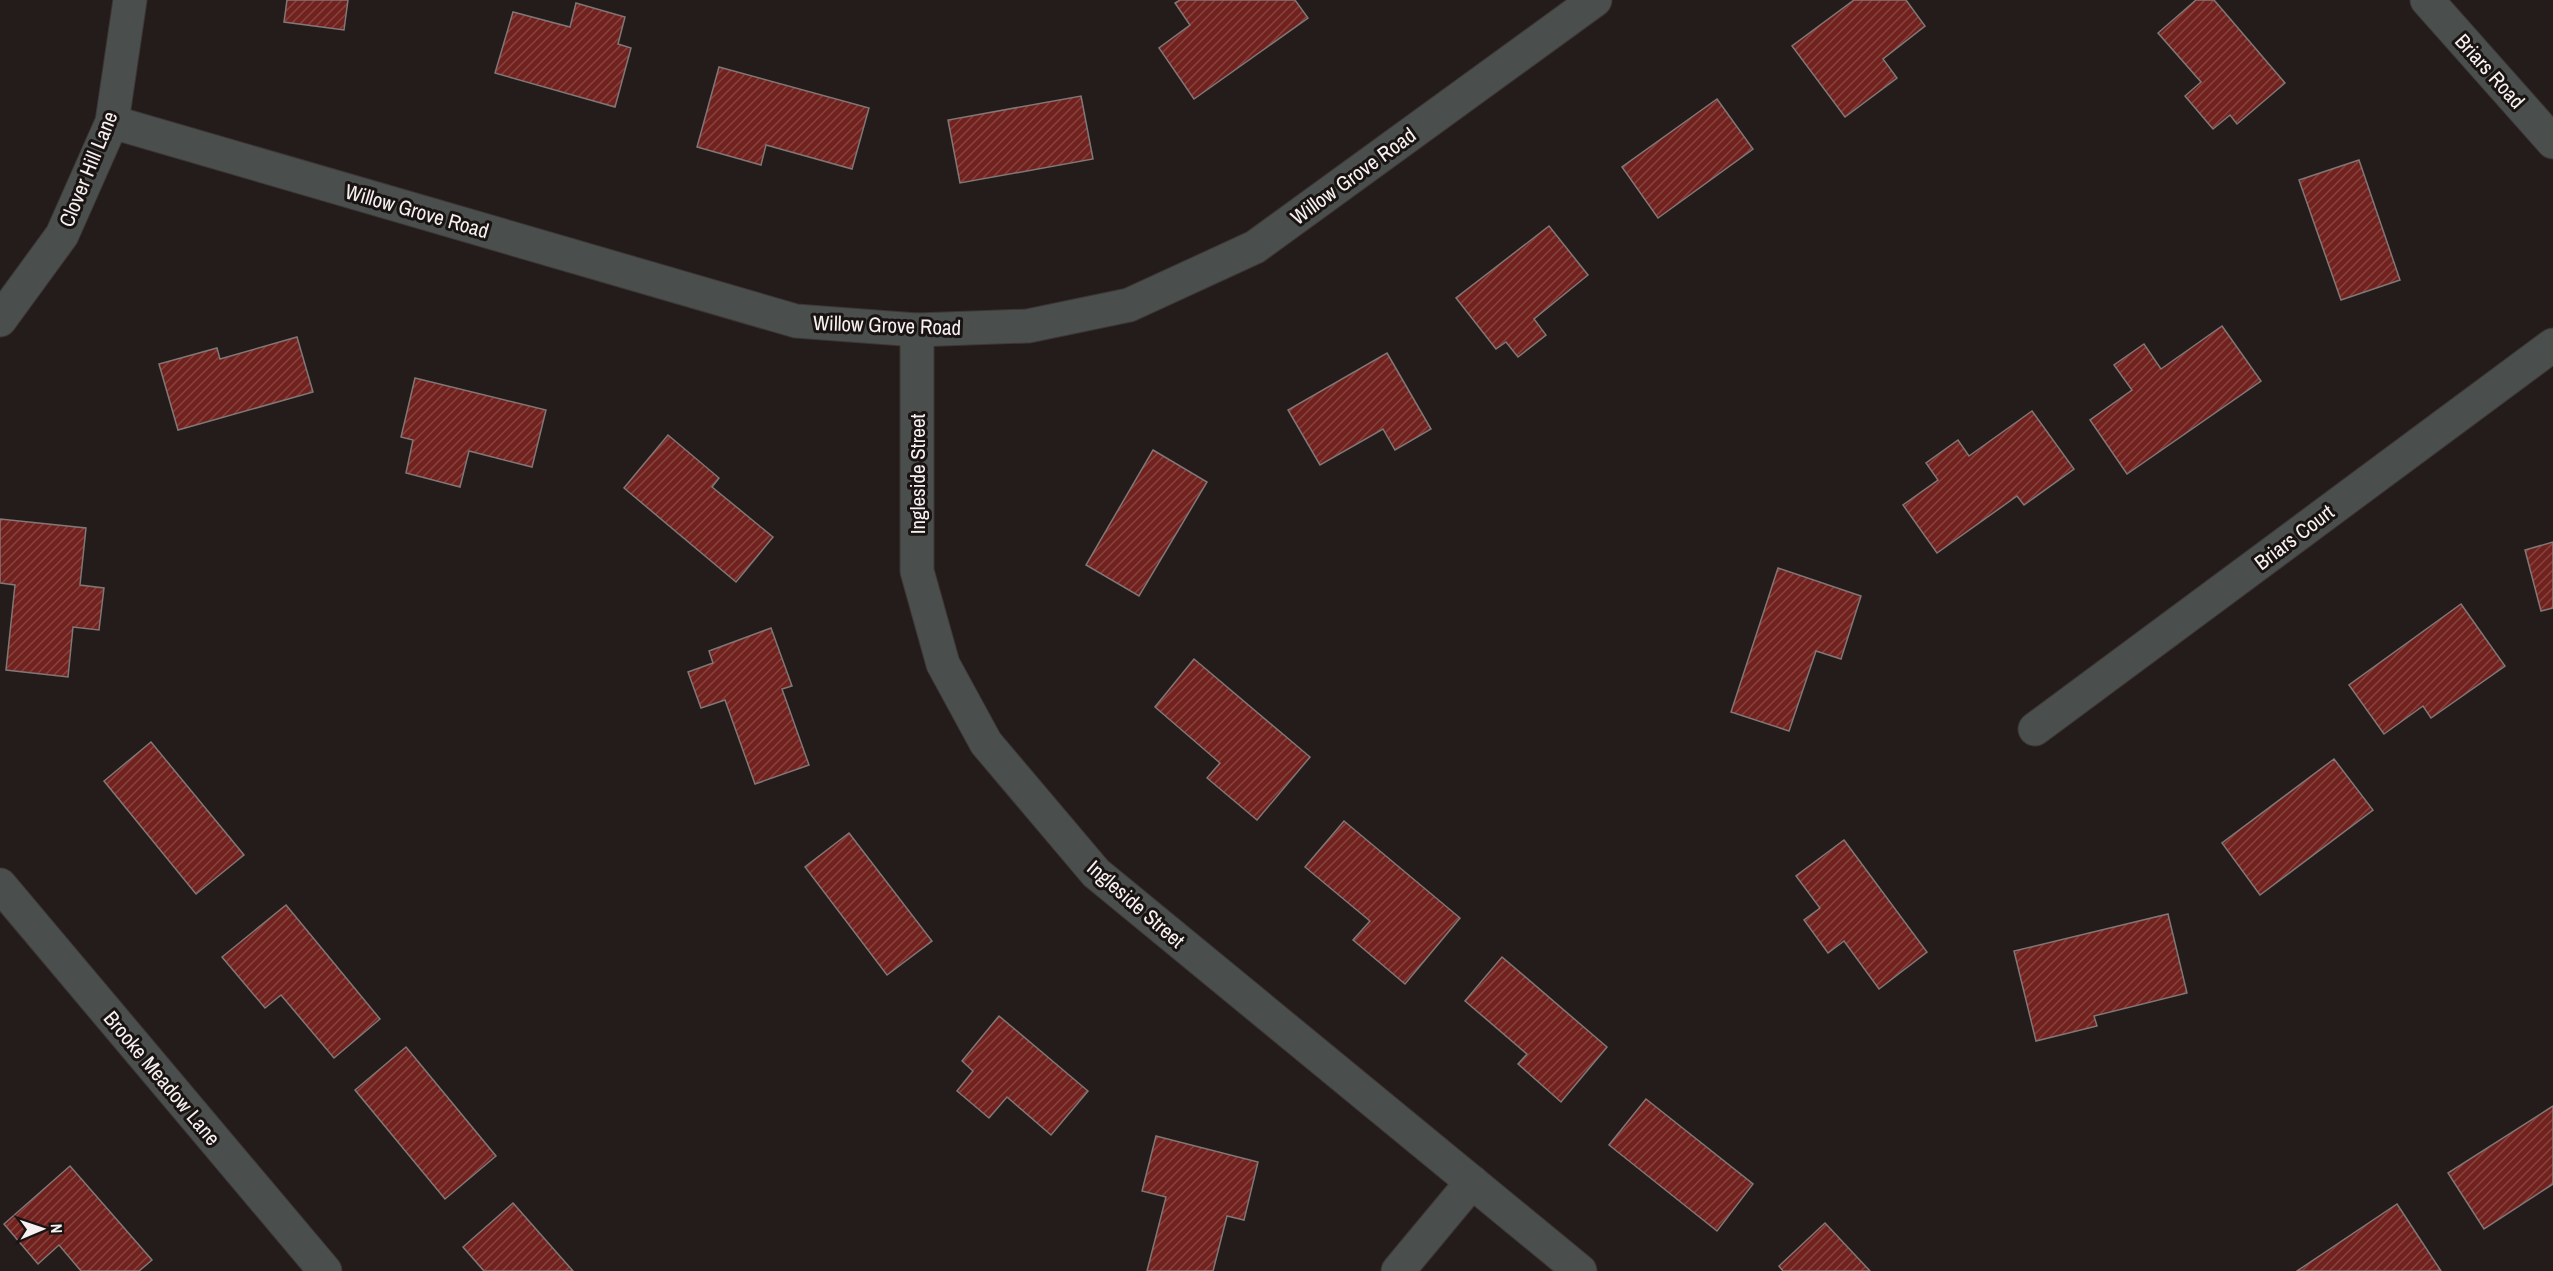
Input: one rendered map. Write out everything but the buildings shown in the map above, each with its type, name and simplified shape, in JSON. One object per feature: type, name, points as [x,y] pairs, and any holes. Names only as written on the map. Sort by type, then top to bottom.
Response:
[{"type":"street","name":"Clover Hill Lane","points":[[0,320],[62,235],[112,122],[130,0]]},
{"type":"street","name":"Willow Grove Road","points":[[112,122],[796,321],[917,330],[1028,326],[1128,305],[1255,247],[1594,0]]},
{"type":"street","name":"Briars Road","points":[[2427,0],[2553,142]]},
{"type":"street","name":"Ingleside Street","points":[[917,330],[917,571],[943,664],[986,743],[1096,873],[1580,1271]]},
{"type":"street","name":"Briars Court","points":[[2035,729],[2553,345]]},
{"type":"street","name":"Brooke Meadow Lane","points":[[0,885],[325,1271]]},
{"type":"street","points":[[1398,1271],[1472,1182]]}]
